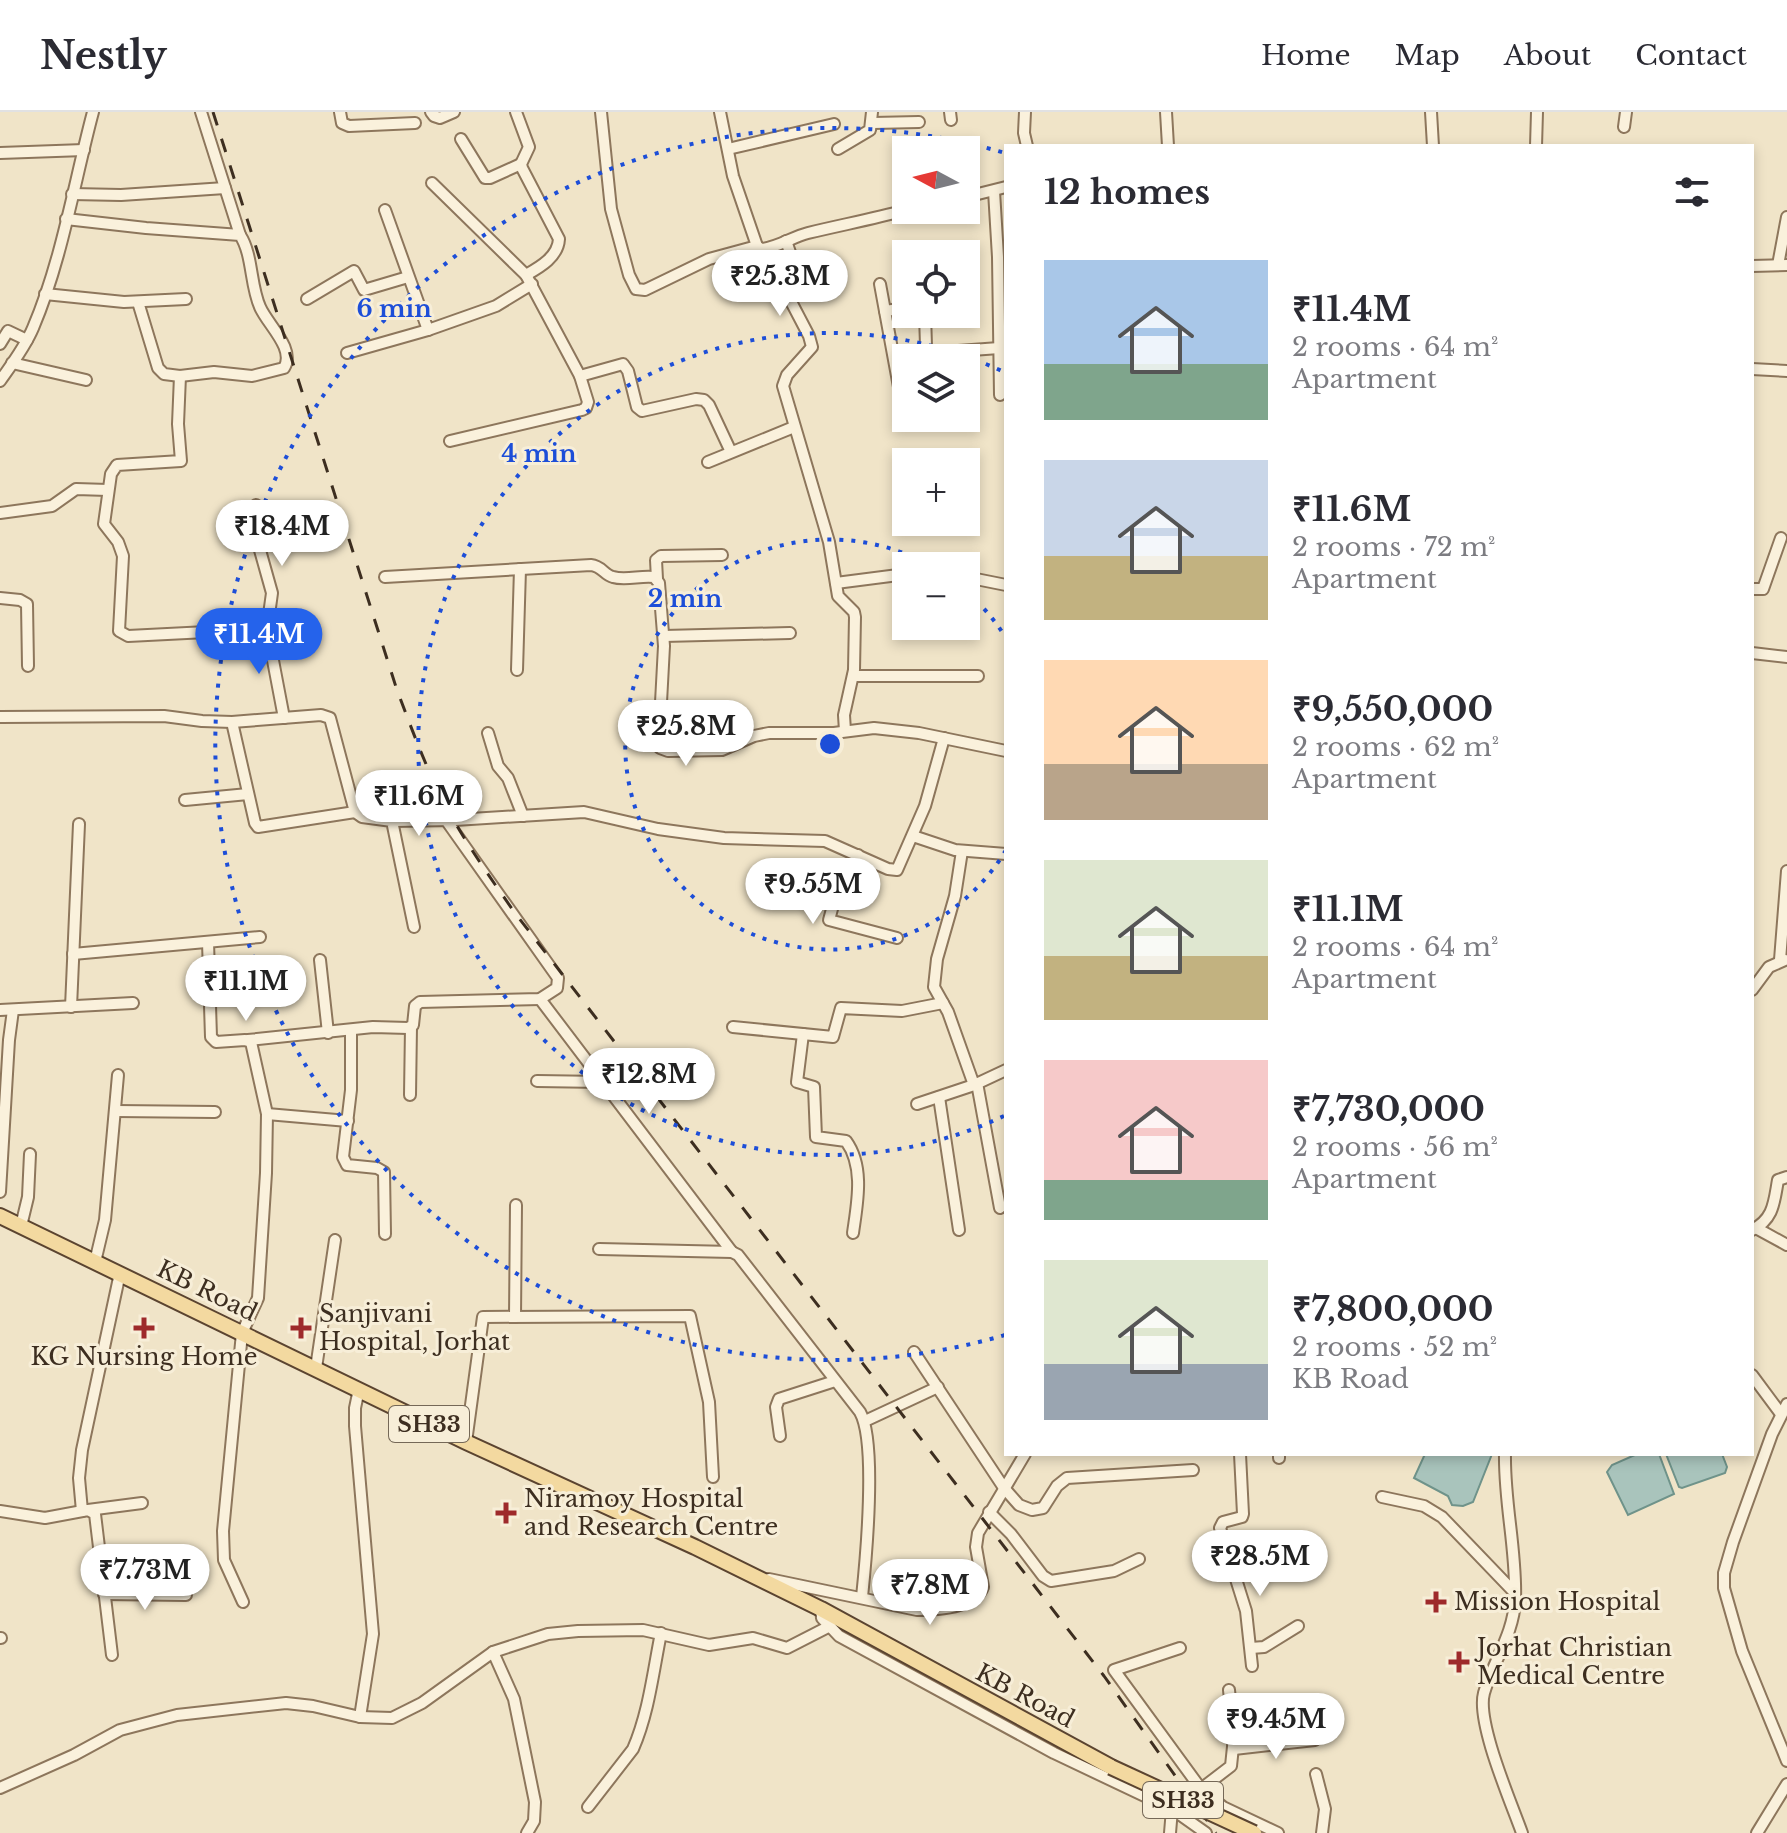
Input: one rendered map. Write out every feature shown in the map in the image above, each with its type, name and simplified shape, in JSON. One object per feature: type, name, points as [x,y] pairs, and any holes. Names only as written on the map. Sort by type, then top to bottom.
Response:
[{"type":"main road","name":"KB Road","points":[[0,1216],[466,1442],[821,1609],[1111,1767],[1254,1833]]},
{"type":"street","points":[[0,381],[27,340],[45,294],[93,112]]},
{"type":"street","points":[[138,302],[158,368],[164,374],[180,376],[214,372],[252,376],[287,365],[283,346],[259,305],[201,112]]},
{"type":"street","points":[[340,112],[342,123],[349,126],[415,123]]},
{"type":"street","points":[[431,112],[440,118],[454,112]]},
{"type":"street","points":[[461,139],[487,179],[521,164],[529,147],[516,112]]},
{"type":"street","points":[[601,112],[609,200],[629,275],[636,289],[645,290],[709,259],[757,246]]},
{"type":"street","points":[[720,112],[740,199],[757,246],[761,249],[808,233],[892,214]]},
{"type":"street","points":[[1025,112],[1027,144]]},
{"type":"street","points":[[1166,112],[1168,144]]},
{"type":"street","points":[[1431,112],[1433,144]]},
{"type":"street","points":[[1536,144],[1537,112]]},
{"type":"street","points":[[1624,127],[1626,112]]},
{"type":"street","points":[[838,149],[868,132],[872,118],[919,122]]},
{"type":"street","points":[[728,149],[834,124]]},
{"type":"street","points":[[0,153],[84,150]]},
{"type":"street","points":[[347,353],[428,330],[496,306],[529,280],[549,259],[558,247],[559,239],[521,164]]},
{"type":"street","points":[[432,183],[529,280],[580,376],[588,402],[586,408],[450,441]]},
{"type":"street","points":[[72,194],[121,195],[225,188]]},
{"type":"street","points":[[980,194],[1004,188]]},
{"type":"street","points":[[994,191],[1000,395]]},
{"type":"street","points":[[385,210],[428,330]]},
{"type":"street","points":[[1754,266],[1783,265],[1787,217]]},
{"type":"street","points":[[66,219],[240,235]]},
{"type":"street","points":[[786,241],[800,281],[787,290],[787,295],[812,347],[784,380],[783,386],[825,526],[839,600],[854,612],[855,617],[853,676],[844,715],[845,731]]},
{"type":"street","points":[[307,299],[351,271],[355,272],[364,290],[408,277]]},
{"type":"street","points":[[880,284],[892,349]]},
{"type":"street","points":[[45,294],[138,302],[186,299]]},
{"type":"street","points":[[885,311],[892,310]]},
{"type":"street","points":[[925,328],[926,346],[931,353],[999,348]]},
{"type":"street","points":[[0,344],[8,331],[27,340]]},
{"type":"street","points":[[12,363],[86,380]]},
{"type":"street","points":[[580,376],[623,364],[628,371],[637,407],[642,411],[704,400],[731,452]]},
{"type":"street","points":[[1754,369],[1787,371]]},
{"type":"street","points":[[180,376],[178,424],[181,461],[117,465],[112,469],[104,524],[118,542],[123,556],[119,631],[122,635],[267,629]]},
{"type":"street","points":[[708,462],[794,427]]},
{"type":"street","points":[[0,513],[52,506],[76,489],[108,490]]},
{"type":"street","points":[[256,505],[258,543],[272,593],[267,629],[284,718]]},
{"type":"street","points":[[1754,589],[1763,589],[1781,538]]},
{"type":"street","points":[[722,555],[661,556],[656,560],[664,636],[660,748],[722,750],[761,734],[861,728],[896,730],[1004,751]]},
{"type":"street","points":[[385,577],[595,565],[615,578],[650,576],[657,579]]},
{"type":"street","points":[[517,670],[520,569]]},
{"type":"street","points":[[836,583],[892,576]]},
{"type":"street","points":[[980,580],[1004,585]]},
{"type":"street","points":[[0,598],[27,604],[28,666]]},
{"type":"street","points":[[664,636],[790,633]]},
{"type":"street","points":[[1754,653],[1787,657]]},
{"type":"street","points":[[853,676],[978,676]]},
{"type":"street","points":[[0,717],[164,716],[232,722],[321,715],[330,718],[355,812],[362,817],[392,821],[446,820],[584,812],[658,829],[724,838],[825,841],[888,869],[897,870],[913,836],[944,738]]},
{"type":"street","points":[[232,722],[258,827],[355,812]]},
{"type":"street","points":[[488,733],[498,766],[508,778],[523,816]]},
{"type":"street","points":[[185,800],[248,794]]},
{"type":"street","points":[[410,1095],[411,1027],[415,1006],[420,1002],[540,999],[557,988],[558,978],[446,820]]},
{"type":"street","points":[[392,821],[414,927]]},
{"type":"street","points":[[71,1007],[79,824]]},
{"type":"street","points":[[913,836],[962,851],[1004,854]]},
{"type":"street","points":[[962,851],[955,896],[934,980],[936,993],[943,1003],[975,1084],[1000,1208]]},
{"type":"street","points":[[858,855],[835,898],[829,920],[897,938]]},
{"type":"street","points":[[1754,987],[1769,967],[1784,960],[1787,871]]},
{"type":"street","points":[[73,954],[260,937]]},
{"type":"street","points":[[208,942],[211,1037],[220,1042],[373,1027],[411,1027]]},
{"type":"street","points":[[320,960],[328,1033]]},
{"type":"street","points":[[540,999],[732,1252],[749,1266],[865,1421],[868,1441],[867,1530],[862,1597]]},
{"type":"street","points":[[0,1010],[133,1003]]},
{"type":"street","points":[[733,1027],[833,1037],[839,1010],[844,1007],[902,1011],[943,1003]]},
{"type":"street","points":[[0,1192],[13,1010]]},
{"type":"street","points":[[351,1030],[352,1075],[344,1162],[384,1172],[385,1234]]},
{"type":"street","points":[[803,1034],[797,1082],[814,1087],[816,1137],[846,1141],[850,1146],[859,1184],[853,1233]]},
{"type":"street","points":[[243,1602],[224,1560],[223,1546],[242,1333],[258,1298],[267,1150],[267,1114],[254,1046],[248,1040]]},
{"type":"street","points":[[917,1104],[1004,1071]]},
{"type":"street","points":[[95,1262],[105,1220],[118,1075]]},
{"type":"street","points":[[537,1081],[602,1082]]},
{"type":"street","points":[[939,1097],[959,1230]]},
{"type":"street","points":[[116,1111],[215,1112]]},
{"type":"street","points":[[267,1114],[348,1121]]},
{"type":"street","points":[[21,1226],[28,1197],[30,1154]]},
{"type":"street","points":[[1787,1177],[1778,1180],[1768,1219],[1754,1229],[1787,1245]]},
{"type":"street","points":[[515,1317],[516,1205]]},
{"type":"street","points":[[316,1368],[335,1240]]},
{"type":"street","points":[[599,1249],[732,1252]]},
{"type":"street","points":[[85,1510],[79,1478],[82,1450],[120,1273]]},
{"type":"street","points":[[466,1442],[480,1321],[487,1315],[690,1316],[709,1402],[713,1477]]},
{"type":"street","points":[[914,1352],[1004,1488],[1026,1509],[1037,1511],[1043,1508],[1057,1486],[1067,1478],[1193,1470]]},
{"type":"street","points":[[1754,1377],[1784,1409],[1728,1557],[1724,1588],[1742,1651],[1787,1761]]},
{"type":"street","points":[[780,1436],[776,1407],[779,1399],[835,1381]]},
{"type":"street","points":[[865,1421],[938,1387]]},
{"type":"street","points":[[359,1389],[355,1426],[373,1634],[360,1717]]},
{"type":"street","points":[[751,1575],[917,1610],[939,1609],[977,1598],[983,1587],[983,1578],[976,1541],[989,1512],[1024,1456]]},
{"type":"street","points":[[1240,1456],[1243,1514],[1223,1522],[1220,1528],[1246,1611],[1252,1666]]},
{"type":"street","points":[[1505,1456],[1514,1614],[1482,1705],[1488,1734],[1522,1833]]},
{"type":"street","points":[[1382,1497],[1424,1506],[1442,1517],[1515,1593]]},
{"type":"street","points":[[0,1511],[45,1518],[142,1503]]},
{"type":"street","points":[[85,1510],[95,1514],[112,1655]]},
{"type":"street","points":[[989,1512],[1020,1545],[1043,1576],[1051,1581],[1114,1571],[1139,1559]]},
{"type":"street","points":[[104,1594],[186,1595]]},
{"type":"street","points":[[821,1609],[822,1618],[839,1636],[1054,1753],[1172,1809],[1206,1833]]},
{"type":"street","points":[[0,1788],[74,1755],[120,1730],[165,1718],[286,1703],[360,1717],[384,1719],[400,1715],[493,1652],[536,1637],[562,1632],[615,1630],[661,1633],[709,1645],[753,1638],[787,1648],[830,1626]]},
{"type":"street","points":[[1251,1648],[1264,1647],[1298,1626]]},
{"type":"street","points":[[588,1807],[633,1749],[638,1738],[645,1718],[661,1633]]},
{"type":"street","points":[[1180,1648],[1114,1670],[1201,1789],[1223,1807],[1278,1833]]},
{"type":"street","points":[[493,1652],[514,1699],[535,1802],[534,1821],[527,1833]]},
{"type":"street","points":[[1201,1789],[1229,1770],[1234,1749],[1229,1690]]},
{"type":"street","points":[[1234,1749],[1315,1740]]},
{"type":"street","points":[[1316,1774],[1325,1809],[1322,1833]]},
{"type":"street","points":[[1757,1833],[1787,1784]]},
{"type":"street","points":[[1170,1833],[1172,1809]]},
{"type":"water","points":[[1424,1456],[1491,1456],[1473,1502],[1463,1506],[1452,1505],[1448,1496],[1414,1478]]},
{"type":"water","points":[[1632,1456],[1660,1456],[1674,1494],[1628,1515],[1607,1472],[1612,1465]]},
{"type":"water","points":[[1667,1456],[1723,1456],[1727,1467],[1725,1473],[1679,1487]]},
{"type":"railway","points":[[213,112],[396,687],[429,770],[458,827],[515,913],[1104,1676],[1216,1833]]},
{"type":"place","name":"KG Nursing Home","points":[[144,1328]]},
{"type":"place","name":"Sanjivani Hospital, Jorhat","points":[[301,1328]]},
{"type":"place","name":"Niramoy Hospital and Research Centre","points":[[506,1513]]},
{"type":"place","name":"Mission Hospital","points":[[1436,1602]]},
{"type":"place","name":"Jorhat Christian Medical Centre","points":[[1459,1662]]}]
